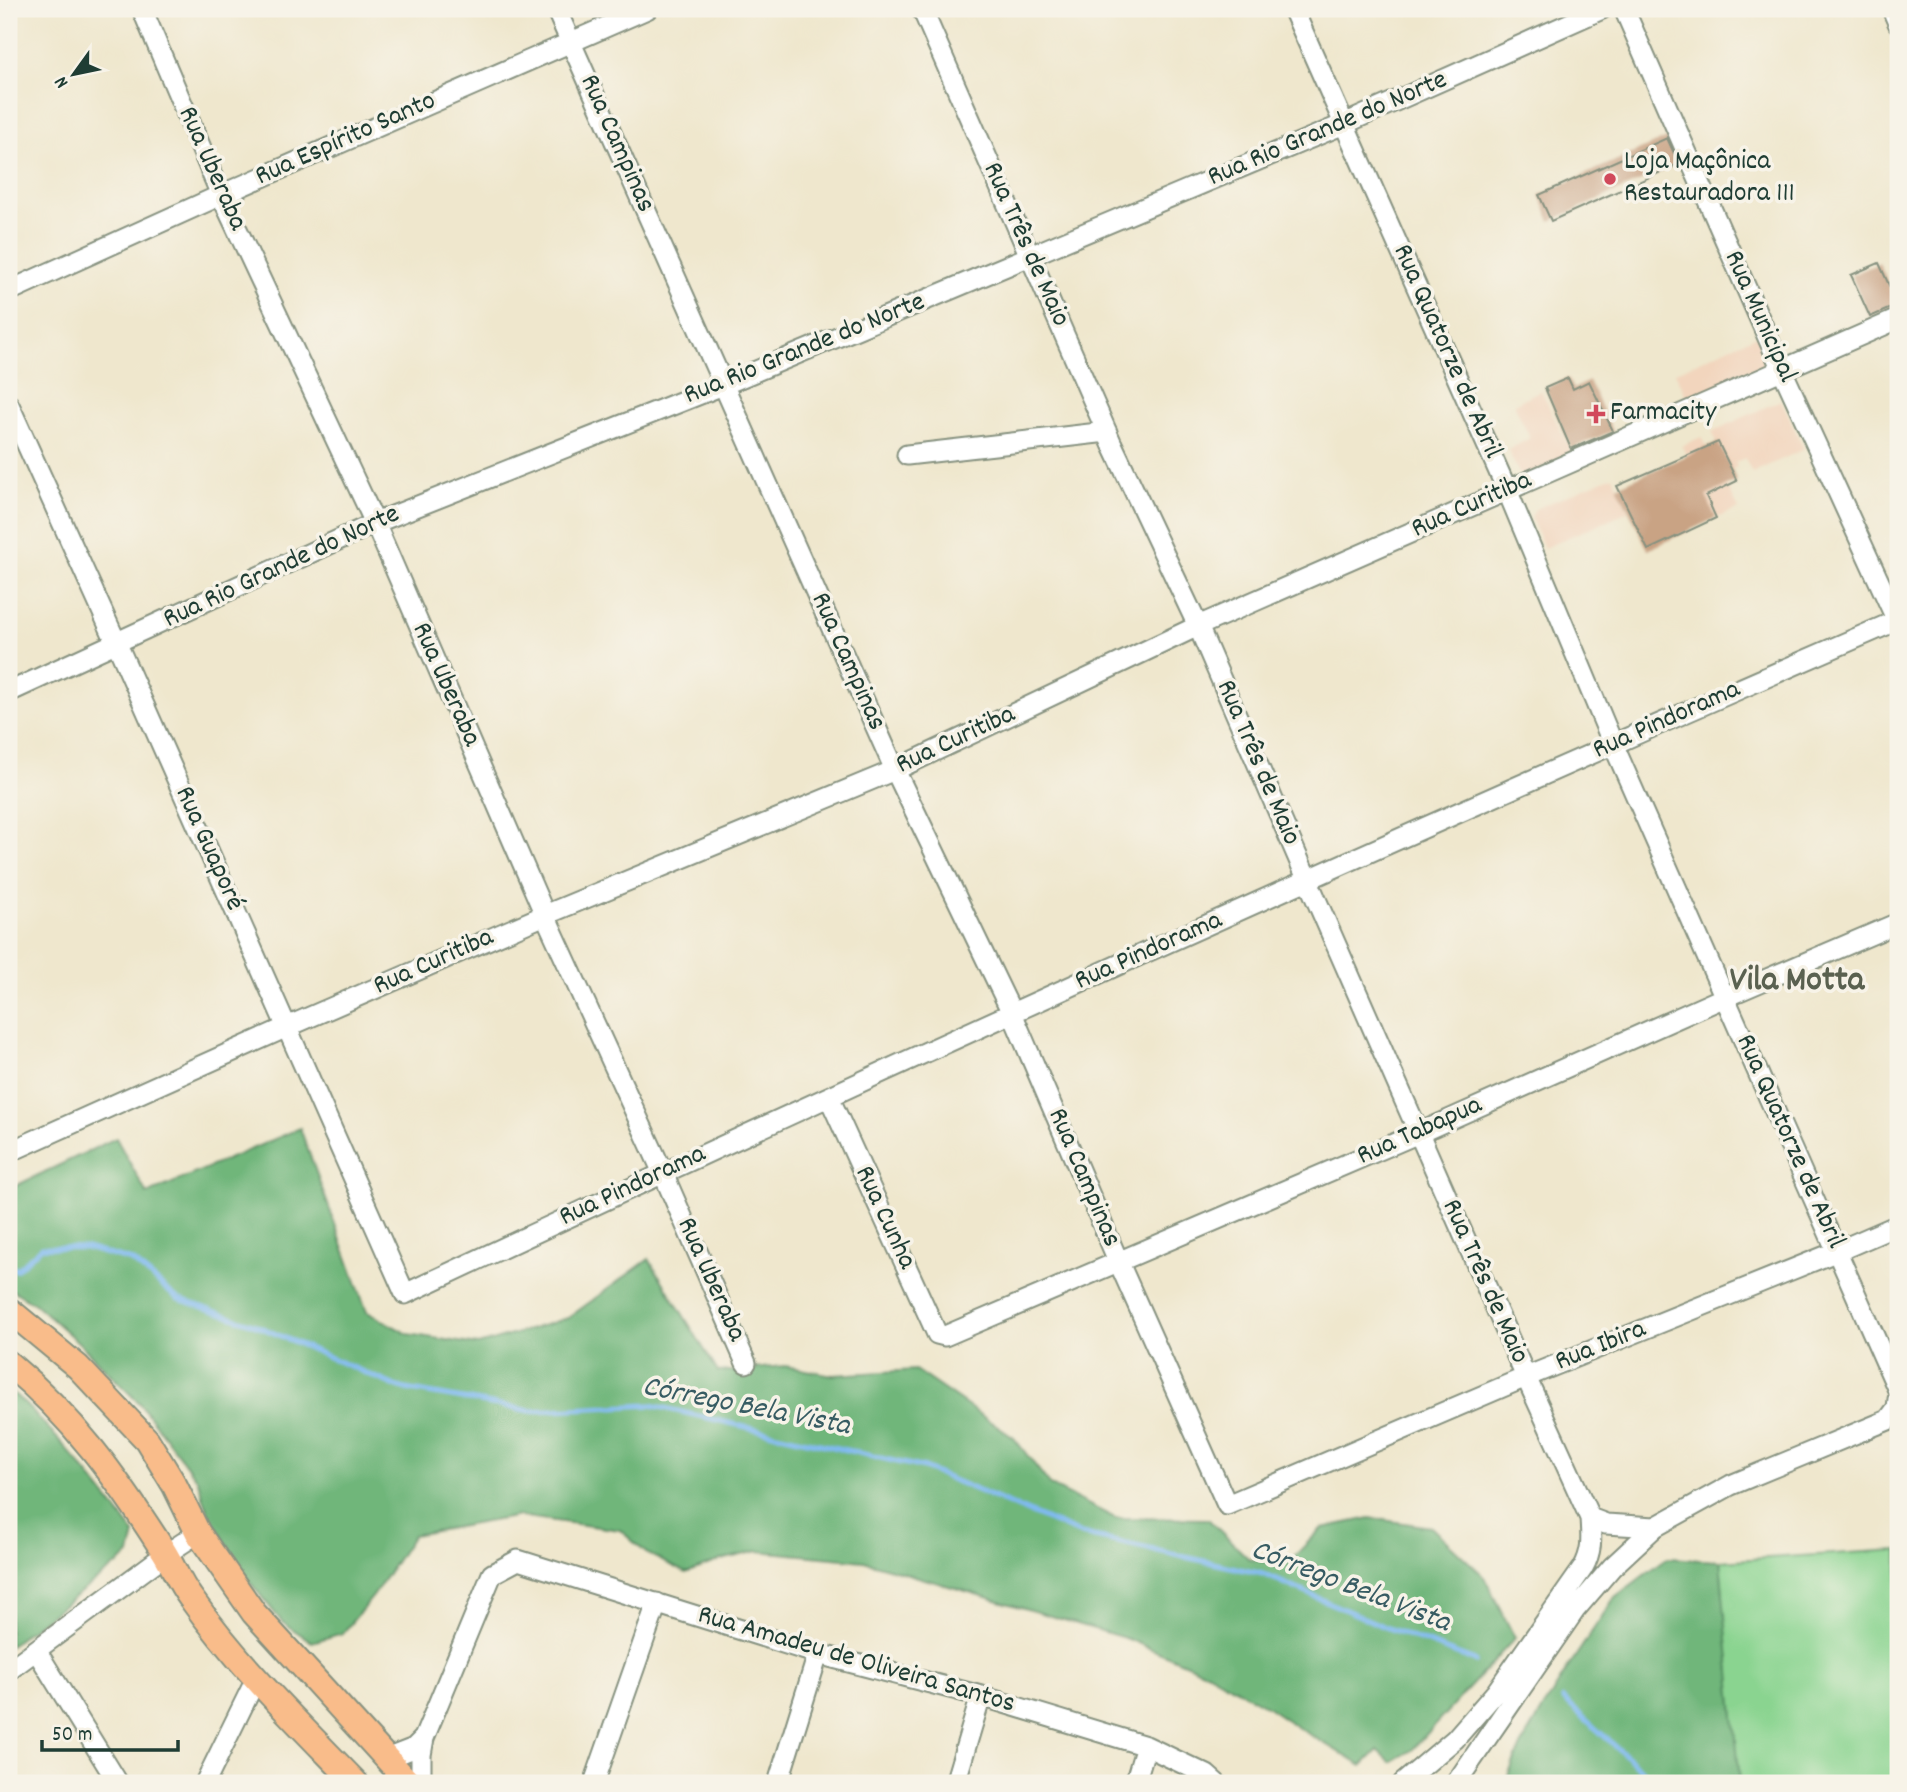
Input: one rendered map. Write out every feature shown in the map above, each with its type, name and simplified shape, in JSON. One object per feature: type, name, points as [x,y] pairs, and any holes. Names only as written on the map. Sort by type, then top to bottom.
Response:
[{"type":"main road","points":[[9,1310],[78,1367],[147,1440],[175,1486],[198,1533],[254,1613],[409,1783]]},
{"type":"main road","points":[[9,1364],[40,1390],[88,1443],[128,1496],[166,1554],[176,1577],[191,1599],[256,1679],[356,1783]]},
{"type":"street","name":"Rua Uberaba","points":[[142,9],[221,195],[375,523],[545,915],[746,1363]]},
{"type":"street","name":"Rua Campinas","points":[[556,9],[895,770],[1012,1013],[1227,1505]]},
{"type":"street","name":"Rua Espírito Santo","points":[[9,292],[221,195],[647,9]]},
{"type":"street","name":"Rua Três de Maio","points":[[922,9],[1107,432],[1198,626],[1590,1518],[1591,1544],[1583,1568],[1496,1692],[1455,1739],[1403,1783]]},
{"type":"street","name":"Rua Quatorze de Abril","points":[[1293,9],[1507,490],[1613,744],[1838,1251],[1898,1399]]},
{"type":"street","name":"Rua Rio Grande do Norte","points":[[9,692],[375,523],[723,385],[1344,124],[1602,9]]},
{"type":"street","name":"Rua Municipal","points":[[1624,9],[1783,370],[1898,621]]},
{"type":"street","points":[[1892,9],[1898,23]]},
{"type":"street","name":"Rua Curitiba","points":[[9,1152],[545,915],[895,770],[1198,626],[1898,320]]},
{"type":"street","name":"Rua Guaporé","points":[[9,405],[405,1294]]},
{"type":"street","points":[[907,455],[1107,432]]},
{"type":"street","name":"Rua Pindorama","points":[[405,1294],[1012,1013],[1613,744],[1898,621]]},
{"type":"street","name":"Rua Tabapua","points":[[941,1336],[1119,1263],[1898,923]]},
{"type":"street","name":"Rua Cunha","points":[[829,1097],[937,1334],[941,1336]]},
{"type":"street","name":"Rua Ibira","points":[[1227,1505],[1526,1377],[1898,1225]]},
{"type":"street","points":[[1456,1783],[1575,1610],[1612,1567],[1655,1527],[1731,1485],[1888,1420],[1898,1399]]},
{"type":"street","points":[[1590,1518],[1606,1524],[1655,1527]]},
{"type":"street","points":[[9,1670],[198,1533]]},
{"type":"street","name":"Rua Amadeu de Oliveira Santos","points":[[424,1738],[492,1574],[518,1560],[818,1654],[981,1696],[1146,1746],[1207,1775],[1216,1783]]},
{"type":"street","points":[[594,1783],[657,1603]]},
{"type":"street","points":[[36,1650],[118,1783]]},
{"type":"street","points":[[778,1783],[818,1654]]},
{"type":"street","points":[[205,1783],[256,1679]]},
{"type":"street","points":[[955,1783],[981,1696]]},
{"type":"street","points":[[386,1759],[414,1748],[424,1738]]},
{"type":"street","points":[[421,1783],[424,1738]]},
{"type":"street","points":[[1135,1783],[1146,1746]]},
{"type":"shaded area","points":[[1757,335],[1770,367],[1691,407],[1675,372]]},
{"type":"shaded area","points":[[1541,390],[1574,459],[1523,482],[1508,450],[1530,438],[1514,404]]},
{"type":"shaded area","points":[[1781,400],[1804,449],[1752,473],[1745,458],[1735,462],[1737,467],[1731,470],[1712,432]]},
{"type":"shaded area","points":[[1701,437],[1739,509],[1716,518],[1682,446]]},
{"type":"shaded area","points":[[1613,476],[1628,511],[1544,548],[1531,518],[1535,509]]},
{"type":"green space","points":[[300,1128],[367,1312],[408,1334],[478,1345],[568,1318],[649,1259],[718,1372],[785,1366],[833,1375],[915,1370],[1014,1438],[1051,1486],[1115,1518],[1208,1519],[1249,1559],[1286,1565],[1322,1528],[1370,1518],[1431,1527],[1483,1575],[1515,1638],[1412,1750],[1391,1762],[1378,1750],[1362,1766],[1208,1673],[1128,1639],[864,1561],[758,1551],[721,1560],[686,1573],[646,1553],[620,1530],[519,1516],[413,1535],[374,1595],[343,1633],[312,1642],[282,1622],[248,1580],[209,1514],[197,1479],[139,1403],[78,1342],[35,1304],[9,1288],[9,1189],[116,1138],[147,1194]]},
{"type":"green space","points":[[9,1389],[59,1440],[135,1534],[130,1555],[9,1646]]},
{"type":"green space","points":[[1898,1550],[1898,1783],[1739,1783],[1720,1561]]},
{"type":"green space","points":[[1667,1558],[1720,1561],[1740,1783],[1505,1783],[1521,1746],[1615,1597]]},
{"type":"building","name":"Loja Maçônica Restauradora 111","points":[[1667,138],[1679,164],[1551,221],[1539,195]]},
{"type":"building","points":[[1879,263],[1898,305],[1870,317],[1851,275]]},
{"type":"building","points":[[1568,378],[1573,389],[1589,381],[1613,431],[1571,449],[1545,388]]},
{"type":"building","points":[[1718,442],[1737,481],[1706,496],[1716,518],[1648,550],[1617,486]]},
{"type":"waterway","name":"Córrego Bela Vista","points":[[9,1265],[16,1270],[42,1247],[86,1248],[132,1261],[178,1299],[253,1324],[400,1388],[531,1411],[651,1405],[924,1468],[1081,1534],[1263,1574],[1385,1627],[1475,1661]]},
{"type":"waterway","name":"Córrego Bela Vista","points":[[1563,1699],[1656,1783]]},
{"type":"place","name":"Loja Maçônica Restauradora 111","points":[[1610,179]]},
{"type":"place","name":"Farmacity","points":[[1596,414]]},
{"type":"district","name":"Vila Motta","points":[[1797,982]]}]
